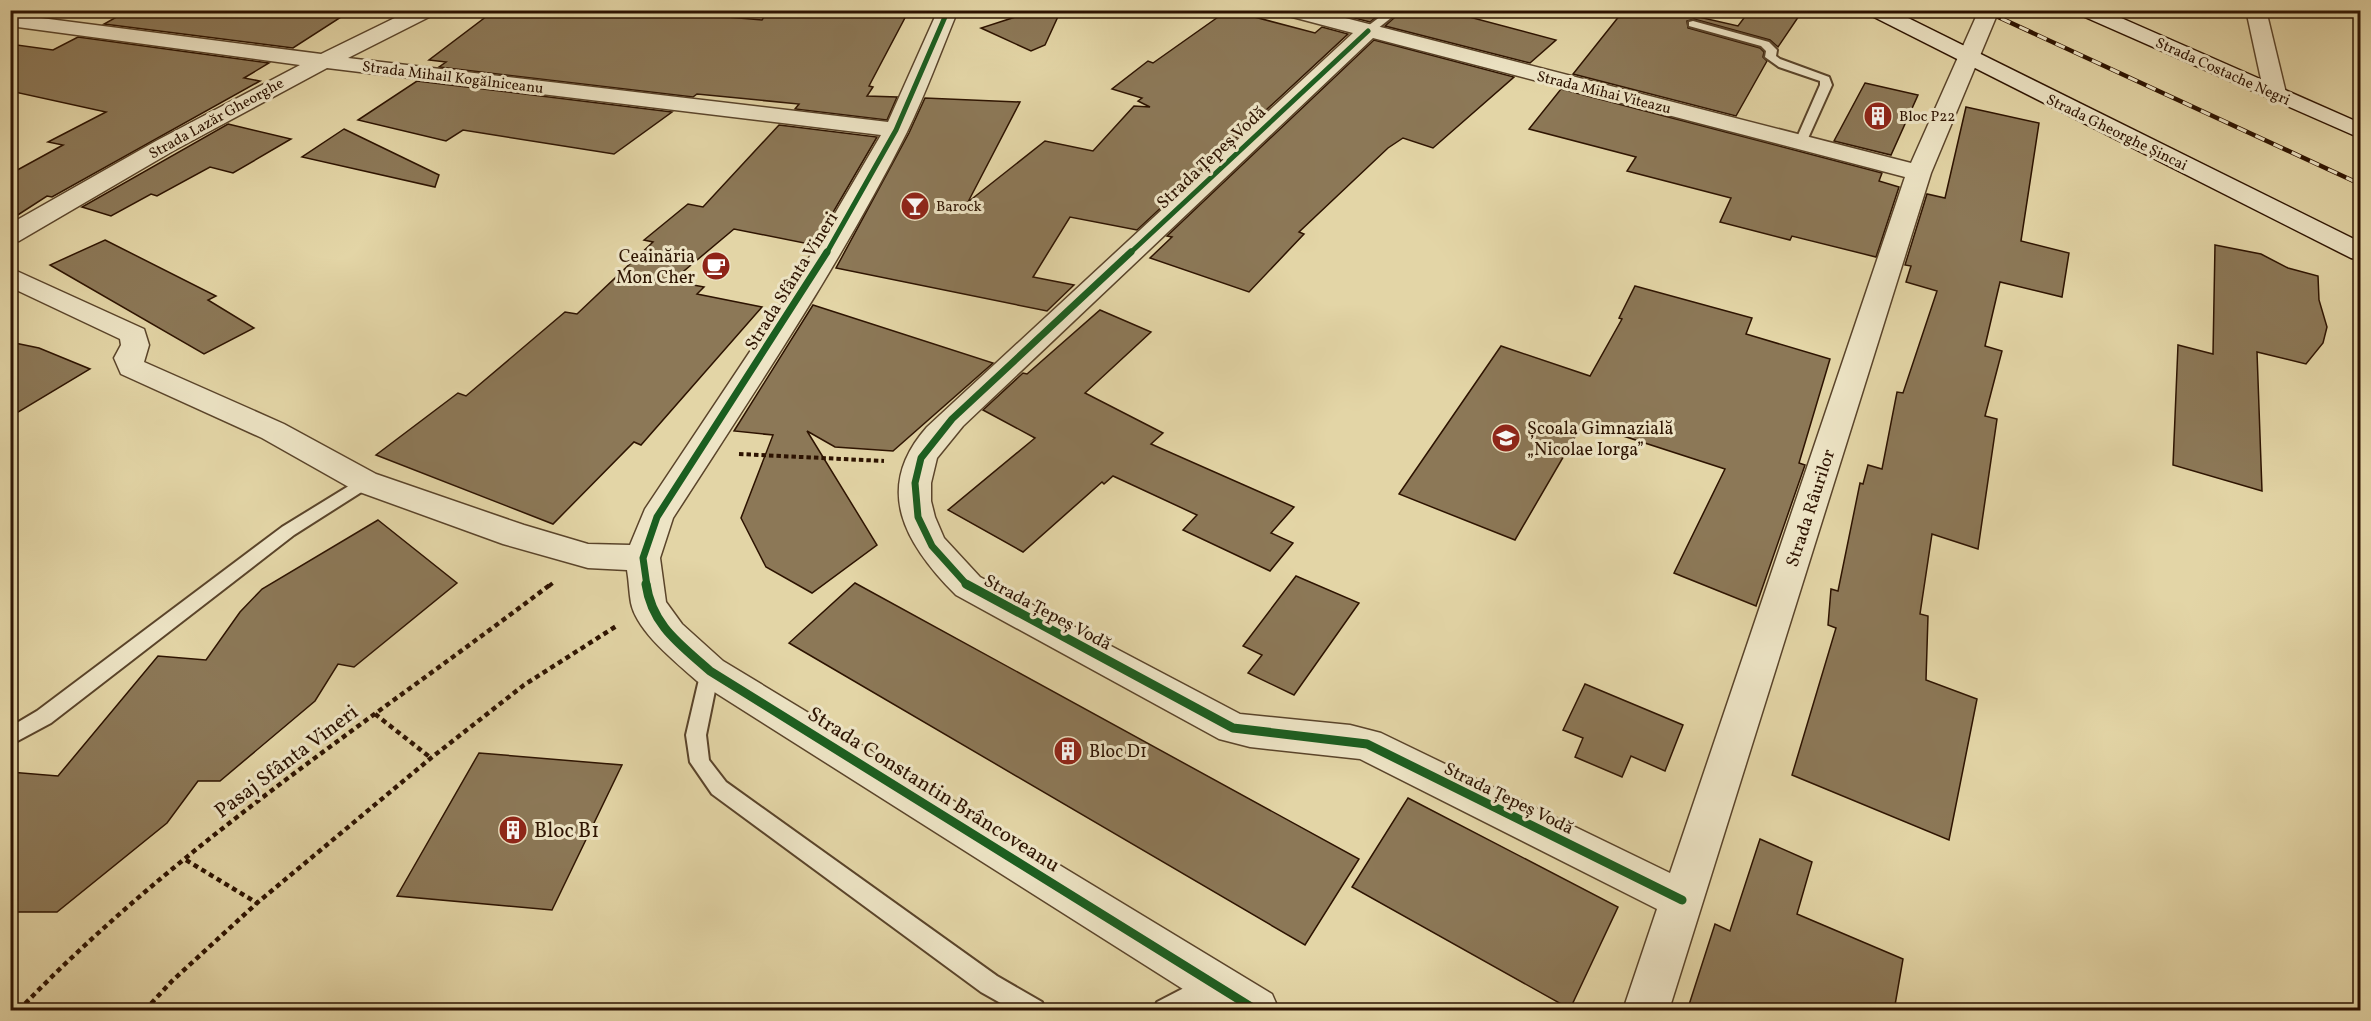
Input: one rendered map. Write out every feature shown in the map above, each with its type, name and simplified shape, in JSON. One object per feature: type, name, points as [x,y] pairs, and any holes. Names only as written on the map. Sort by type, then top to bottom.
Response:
[{"type":"street","name":"Strada Lazăr Gheorghe","points":[[10,235],[195,129],[321,61],[428,10]]},
{"type":"street","name":"Strada Sfânta Vineri","points":[[643,558],[657,517],[799,299],[896,130],[948,10]]},
{"type":"street","name":"Strada Mihai Viteazu","points":[[1288,10],[1919,173]]},
{"type":"street","name":"Strada Gheorghe Șincai","points":[[1875,10],[2361,252]]},
{"type":"street","name":"Strada Râurilor","points":[[1646,1011],[1919,173],[1989,10]]},
{"type":"street","name":"Strada Costache Negri","points":[[2085,10],[2361,131]]},
{"type":"street","points":[[2256,10],[2275,93]]},
{"type":"street","name":"Strada Mihail Kogălniceanu","points":[[10,20],[321,61],[896,130]]},
{"type":"street","name":"Strada Țepeș Vodă","points":[[1368,31],[952,418],[919,463],[914,501],[919,524],[938,556],[968,586],[1233,728],[1267,736],[1336,738],[1367,744],[1682,900]]},
{"type":"street","points":[[10,276],[134,334],[135,345],[129,358],[131,366],[273,431],[365,482],[515,535],[588,556],[643,558]]},
{"type":"street","name":"Strada Constantin Brâncoveanu","points":[[643,558],[649,605],[669,634],[710,672],[1256,1011]]},
{"type":"lane","points":[[1368,31],[1396,10]]},
{"type":"lane","points":[[1693,24],[1765,44],[1772,50],[1770,57],[1776,62],[1818,74],[1825,79],[1827,85],[1801,142]]},
{"type":"lane","points":[[10,737],[44,717],[288,531],[365,482]]},
{"type":"lane","points":[[710,672],[696,735],[700,762],[719,788],[989,984],[1034,1011]]},
{"type":"lane","points":[[1165,1011],[1212,984]]},
{"type":"path","points":[[699,452],[919,463]]},
{"type":"path","points":[[145,1011],[172,981],[257,903],[431,758],[524,685],[649,605]]},
{"type":"path","points":[[375,714],[431,758]]},
{"type":"path","points":[[186,860],[257,903]]},
{"type":"building","points":[[129,10],[352,10],[293,48],[104,24]]},
{"type":"building","points":[[542,10],[645,10],[762,20],[769,10],[907,14],[869,86],[873,87],[867,96],[897,97],[887,120],[795,109],[799,104],[697,94],[693,97],[439,67],[446,62],[429,60],[491,13],[526,17]]},
{"type":"building","points":[[1037,10],[1061,10],[1045,45],[1031,51],[981,28]]},
{"type":"building","points":[[1228,10],[1315,33],[1322,27],[1348,34],[1137,230],[1070,217],[1033,277],[1074,285],[1047,311],[836,268],[909,133],[925,98],[1020,102],[968,202],[1045,141],[1093,151],[1134,106],[1150,107],[1138,101],[1142,98],[1112,89],[1148,61],[1153,63]]},
{"type":"building","points":[[1343,10],[1385,10],[1370,22],[1338,14]]},
{"type":"building","points":[[1403,10],[1443,10],[1556,40],[1530,63],[1385,26]]},
{"type":"building","points":[[1624,10],[1668,10],[1738,26],[1750,10],[1803,10],[1778,47],[1770,40],[1694,19],[1687,21],[1688,28],[1760,48],[1764,52],[1763,57],[1767,61],[1736,116],[1573,74]]},
{"type":"building","points":[[78,37],[269,63],[244,78],[260,81],[52,197],[47,196],[10,220],[10,174],[63,145],[48,142],[106,112],[10,91],[10,44],[53,50]]},
{"type":"building","points":[[1374,40],[1514,77],[1433,148],[1403,138],[1388,148],[1299,232],[1304,234],[1249,292],[1150,258],[1172,237],[1167,236]]},
{"type":"building","points":[[417,81],[672,112],[614,154],[463,130],[446,141],[358,120]]},
{"type":"building","name":"Bloc P22","points":[[1865,83],[1918,95],[1891,155],[1834,141]]},
{"type":"building","points":[[1561,89],[1882,173],[1879,181],[1899,187],[1876,257],[1792,236],[1790,240],[1720,222],[1731,198],[1627,171],[1636,157],[1529,129]]},
{"type":"building","points":[[1966,107],[2039,123],[2021,241],[2069,253],[2062,297],[2000,282],[1985,346],[2002,351],[1985,416],[1997,419],[1978,549],[1932,534],[1920,614],[1928,616],[1926,680],[1977,699],[1949,840],[1792,775],[1836,628],[1828,625],[1831,589],[1838,591],[1860,483],[1863,484],[1868,465],[1882,469],[1897,392],[1903,393],[1937,291],[1906,282],[1911,266],[1905,265],[1927,194],[1945,198]]},
{"type":"building","points":[[228,124],[291,139],[233,173],[210,167],[157,196],[151,194],[111,216],[82,207]]},
{"type":"building","points":[[779,125],[877,137],[814,245],[734,229],[672,281],[704,287],[697,294],[762,307],[641,445],[634,442],[553,524],[376,455],[458,393],[466,396],[565,312],[577,314],[653,242],[644,240],[688,204],[703,207]]},
{"type":"building","points":[[344,129],[439,175],[435,187],[302,157]]},
{"type":"building","points":[[105,240],[216,296],[208,300],[254,328],[204,354],[50,265]]},
{"type":"building","points":[[2215,245],[2261,254],[2288,268],[2318,276],[2319,300],[2327,327],[2323,343],[2306,364],[2257,352],[2262,491],[2173,465],[2178,345],[2213,354]]},
{"type":"building","points":[[1635,286],[1752,318],[1746,334],[1830,359],[1799,463],[1805,465],[1756,606],[1674,573],[1725,469],[1583,423],[1515,540],[1399,494],[1501,346],[1590,376],[1622,319],[1619,318]]},
{"type":"building","points":[[813,305],[993,363],[893,451],[835,447],[807,431],[877,545],[812,593],[766,567],[741,518],[773,435],[734,431]]},
{"type":"building","points":[[1100,310],[1151,332],[1085,393],[1163,433],[1151,444],[1294,507],[1271,533],[1293,543],[1270,571],[1183,530],[1197,515],[1113,476],[1104,484],[1102,482],[1023,552],[948,510],[1035,438],[983,410],[1023,373],[1027,374]]},
{"type":"building","points":[[10,342],[39,348],[90,369],[10,417]]},
{"type":"building","points":[[378,520],[457,583],[354,667],[338,664],[315,701],[220,781],[198,781],[167,823],[57,912],[10,912],[10,772],[58,776],[158,656],[206,660],[240,612],[262,589]]},
{"type":"building","points":[[1296,576],[1359,603],[1294,695],[1248,673],[1262,655],[1243,646]]},
{"type":"building","name":"Bloc D1","points":[[855,583],[1359,859],[1305,945],[789,643]]},
{"type":"building","points":[[1585,684],[1683,725],[1665,771],[1631,756],[1622,777],[1575,757],[1583,738],[1563,730]]},
{"type":"building","name":"Bloc B1","points":[[479,753],[622,765],[552,910],[397,896]]},
{"type":"building","points":[[1408,798],[1618,907],[1570,1009],[1352,887]]},
{"type":"building","points":[[1760,839],[1812,862],[1797,914],[1903,959],[1894,1011],[1687,1011],[1715,924],[1730,931]]},
{"type":"railway","points":[[1983,10],[2360,184]]},
{"type":"cycle path","points":[[948,10],[896,130],[856,204],[799,299],[657,517],[643,558],[649,605],[669,634],[710,671],[1256,1010]]},
{"type":"cycle path","points":[[1368,31],[952,419],[921,458],[915,483],[918,517],[932,546],[968,586],[1233,728],[1367,744],[1682,900]]},
{"type":"place","name":"Bloc P22","points":[[1878,116]]},
{"type":"place","name":"Barock","points":[[915,206]]},
{"type":"place","name":"Ceainăria Mon Cher","points":[[716,266]]},
{"type":"place","name":"Școala Gimnazială „Nicolae Iorga”","points":[[1506,438]]},
{"type":"place","name":"Bloc D1","points":[[1068,751]]},
{"type":"place","name":"Bloc B1","points":[[513,830]]}]
